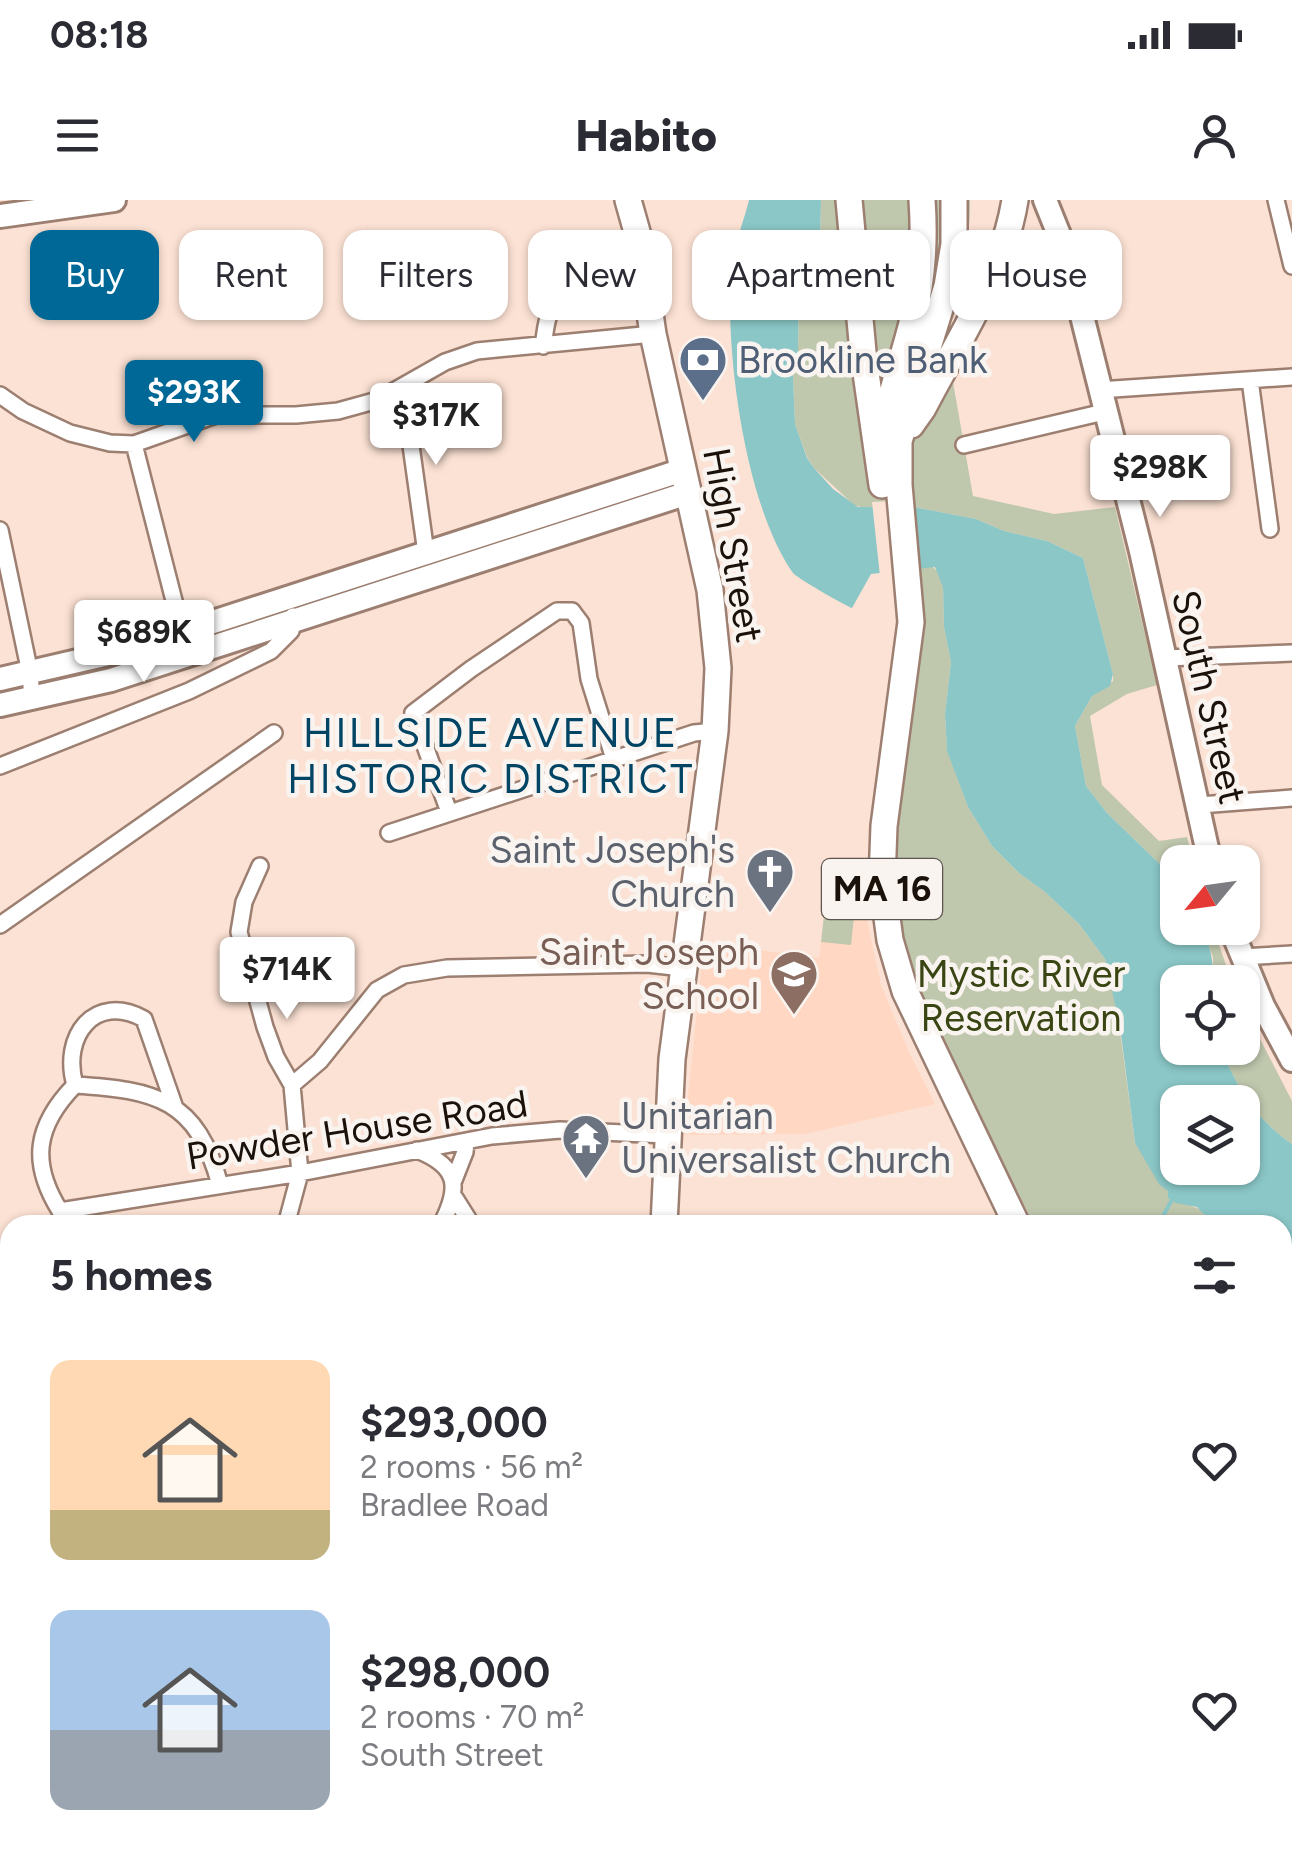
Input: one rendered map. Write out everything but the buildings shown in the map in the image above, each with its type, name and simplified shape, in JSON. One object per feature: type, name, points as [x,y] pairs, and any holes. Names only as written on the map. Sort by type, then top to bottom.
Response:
[{"type":"main road","points":[[849,200],[862,352],[889,494]]},
{"type":"main road","name":"MA 16","points":[[922,200],[924,242],[919,287],[887,408],[889,494],[900,580],[912,622],[881,864],[890,940],[916,1019],[1012,1215]]},
{"type":"main road","name":"MA 16","points":[[889,494],[899,441],[948,286],[954,244],[954,200]]},
{"type":"main road","points":[[899,441],[923,408],[993,274],[1015,200]]},
{"type":"main road","name":"High Street","points":[[637,202],[639,230]]},
{"type":"main road","name":"High Street","points":[[652,320],[714,620],[718,668],[715,731],[666,1135],[664,1215]]},
{"type":"street","points":[[0,216],[114,200]]},
{"type":"street","name":"South Street","points":[[1045,200],[1066,252],[1166,658],[1207,845]]},
{"type":"street","points":[[1276,200],[1292,266]]},
{"type":"street","points":[[544,346],[548,320]]},
{"type":"street","points":[[0,394],[23,411],[70,433],[110,443],[134,444],[216,415],[338,411],[378,400],[445,362],[476,351],[654,334]]},
{"type":"street","points":[[964,445],[1102,402],[1292,377]]},
{"type":"street","points":[[1250,380],[1270,529]]},
{"type":"street","points":[[402,388],[426,553]]},
{"type":"street","points":[[134,444],[182,632]]},
{"type":"street","points":[[0,680],[182,632],[292,609],[685,482]]},
{"type":"street","points":[[0,704],[111,680],[426,553],[555,524]]},
{"type":"street","points":[[0,530],[30,672],[32,699]]},
{"type":"street","points":[[0,766],[243,665],[282,642],[291,631],[292,609]]},
{"type":"street","points":[[449,812],[414,713],[471,668],[559,610],[572,611],[581,622],[589,679],[614,759]]},
{"type":"street","points":[[1166,658],[1292,653]]},
{"type":"street","points":[[389,833],[694,733],[715,731]]},
{"type":"street","points":[[0,925],[274,733]]},
{"type":"street","points":[[1200,805],[1292,798]]},
{"type":"street","points":[[260,866],[244,902],[240,942],[270,1042],[292,1085],[300,1173],[289,1215]]},
{"type":"street","points":[[1237,945],[1292,1060]]},
{"type":"street","points":[[1242,957],[1292,954]]},
{"type":"street","points":[[292,1085],[320,1060],[377,990],[404,975],[446,968],[647,964],[684,968]]},
{"type":"street","points":[[58,1215],[38,1158],[42,1139],[74,1085],[70,1060],[77,1035],[102,1012],[118,1008],[144,1019],[174,1105]]},
{"type":"street","points":[[74,1085],[128,1088],[174,1105],[198,1130],[212,1156],[220,1186]]},
{"type":"street","name":"Powder House Road","points":[[74,1215],[466,1141],[542,1131],[666,1135]]},
{"type":"street","points":[[466,1141],[454,1180],[455,1198],[466,1215]]},
{"type":"street","points":[[417,1150],[440,1162],[454,1180]]},
{"type":"street","points":[[446,1215],[455,1198]]},
{"type":"shaded area","name":"Saint Joseph School","points":[[826,906],[865,911],[881,985],[935,1104],[805,1134],[684,1135],[704,943],[819,958]]},
{"type":"green space","points":[[821,200],[970,200],[968,230],[950,230],[947,348],[973,496],[1054,514],[1115,507],[1157,685],[1127,694],[1090,716],[1102,785],[1159,841],[1187,837],[1189,845],[1160,845],[1160,864],[1107,813],[1086,786],[1075,726],[1092,696],[1113,681],[1113,674],[1083,558],[1047,541],[1004,531],[976,519],[914,507],[854,505],[807,457],[795,424],[793,376],[799,320],[930,320],[930,230],[820,230]]},
{"type":"green space","name":"Mystic River Reservation","points":[[931,565],[940,574],[943,587],[944,627],[951,662],[945,714],[947,750],[968,807],[992,846],[1079,924],[1105,959],[1117,1009],[1135,1143],[1160,1185],[1206,1215],[1029,1215],[921,1000],[897,913],[894,849],[918,658],[919,567]]},
{"type":"green space","points":[[824,915],[854,917],[851,945],[821,942]]},
{"type":"green space","points":[[1208,945],[1219,945],[1226,965],[1213,965]]},
{"type":"green space","name":"Mystic River Reservation","points":[[1260,1039],[1292,1101],[1292,1144],[1260,1115],[1260,1085],[1239,1085],[1228,1065],[1260,1065]]},
{"type":"water","points":[[749,200],[821,200],[820,230],[741,230]]},
{"type":"water","points":[[731,320],[799,320],[793,376],[795,424],[807,458],[833,489],[858,507],[914,507],[976,519],[1004,531],[1047,541],[1083,558],[1113,674],[1110,686],[1092,696],[1075,726],[1086,786],[1107,813],[1160,864],[1160,945],[1208,945],[1211,954],[1212,965],[1160,965],[1160,1065],[1228,1065],[1239,1085],[1160,1085],[1160,1185],[1135,1143],[1120,1027],[1105,959],[1079,924],[992,846],[968,807],[947,751],[945,714],[951,662],[944,627],[943,587],[935,567],[871,574],[852,608],[793,573],[763,510],[742,429]]},
{"type":"water","points":[[1260,1115],[1292,1144],[1292,1215],[1205,1215],[1197,1207],[1176,1203],[1160,1185],[1260,1185]]},
{"type":"pier","points":[[893,501],[918,538],[898,573],[880,576],[872,502]]},
{"type":"waterway","points":[[1164,1215],[1173,1198]]},
{"type":"place","name":"Brookline Bank","points":[[703,402]]},
{"type":"place","name":"Saint Joseph's Church","points":[[770,914]]},
{"type":"place","name":"Saint Joseph School","points":[[794,1016]]},
{"type":"place","name":"Unitarian Universalist Church","points":[[586,1180]]},
{"type":"district","name":"HILLSIDE AVENUE HISTORIC DISTRICT","points":[[491,756]]}]
